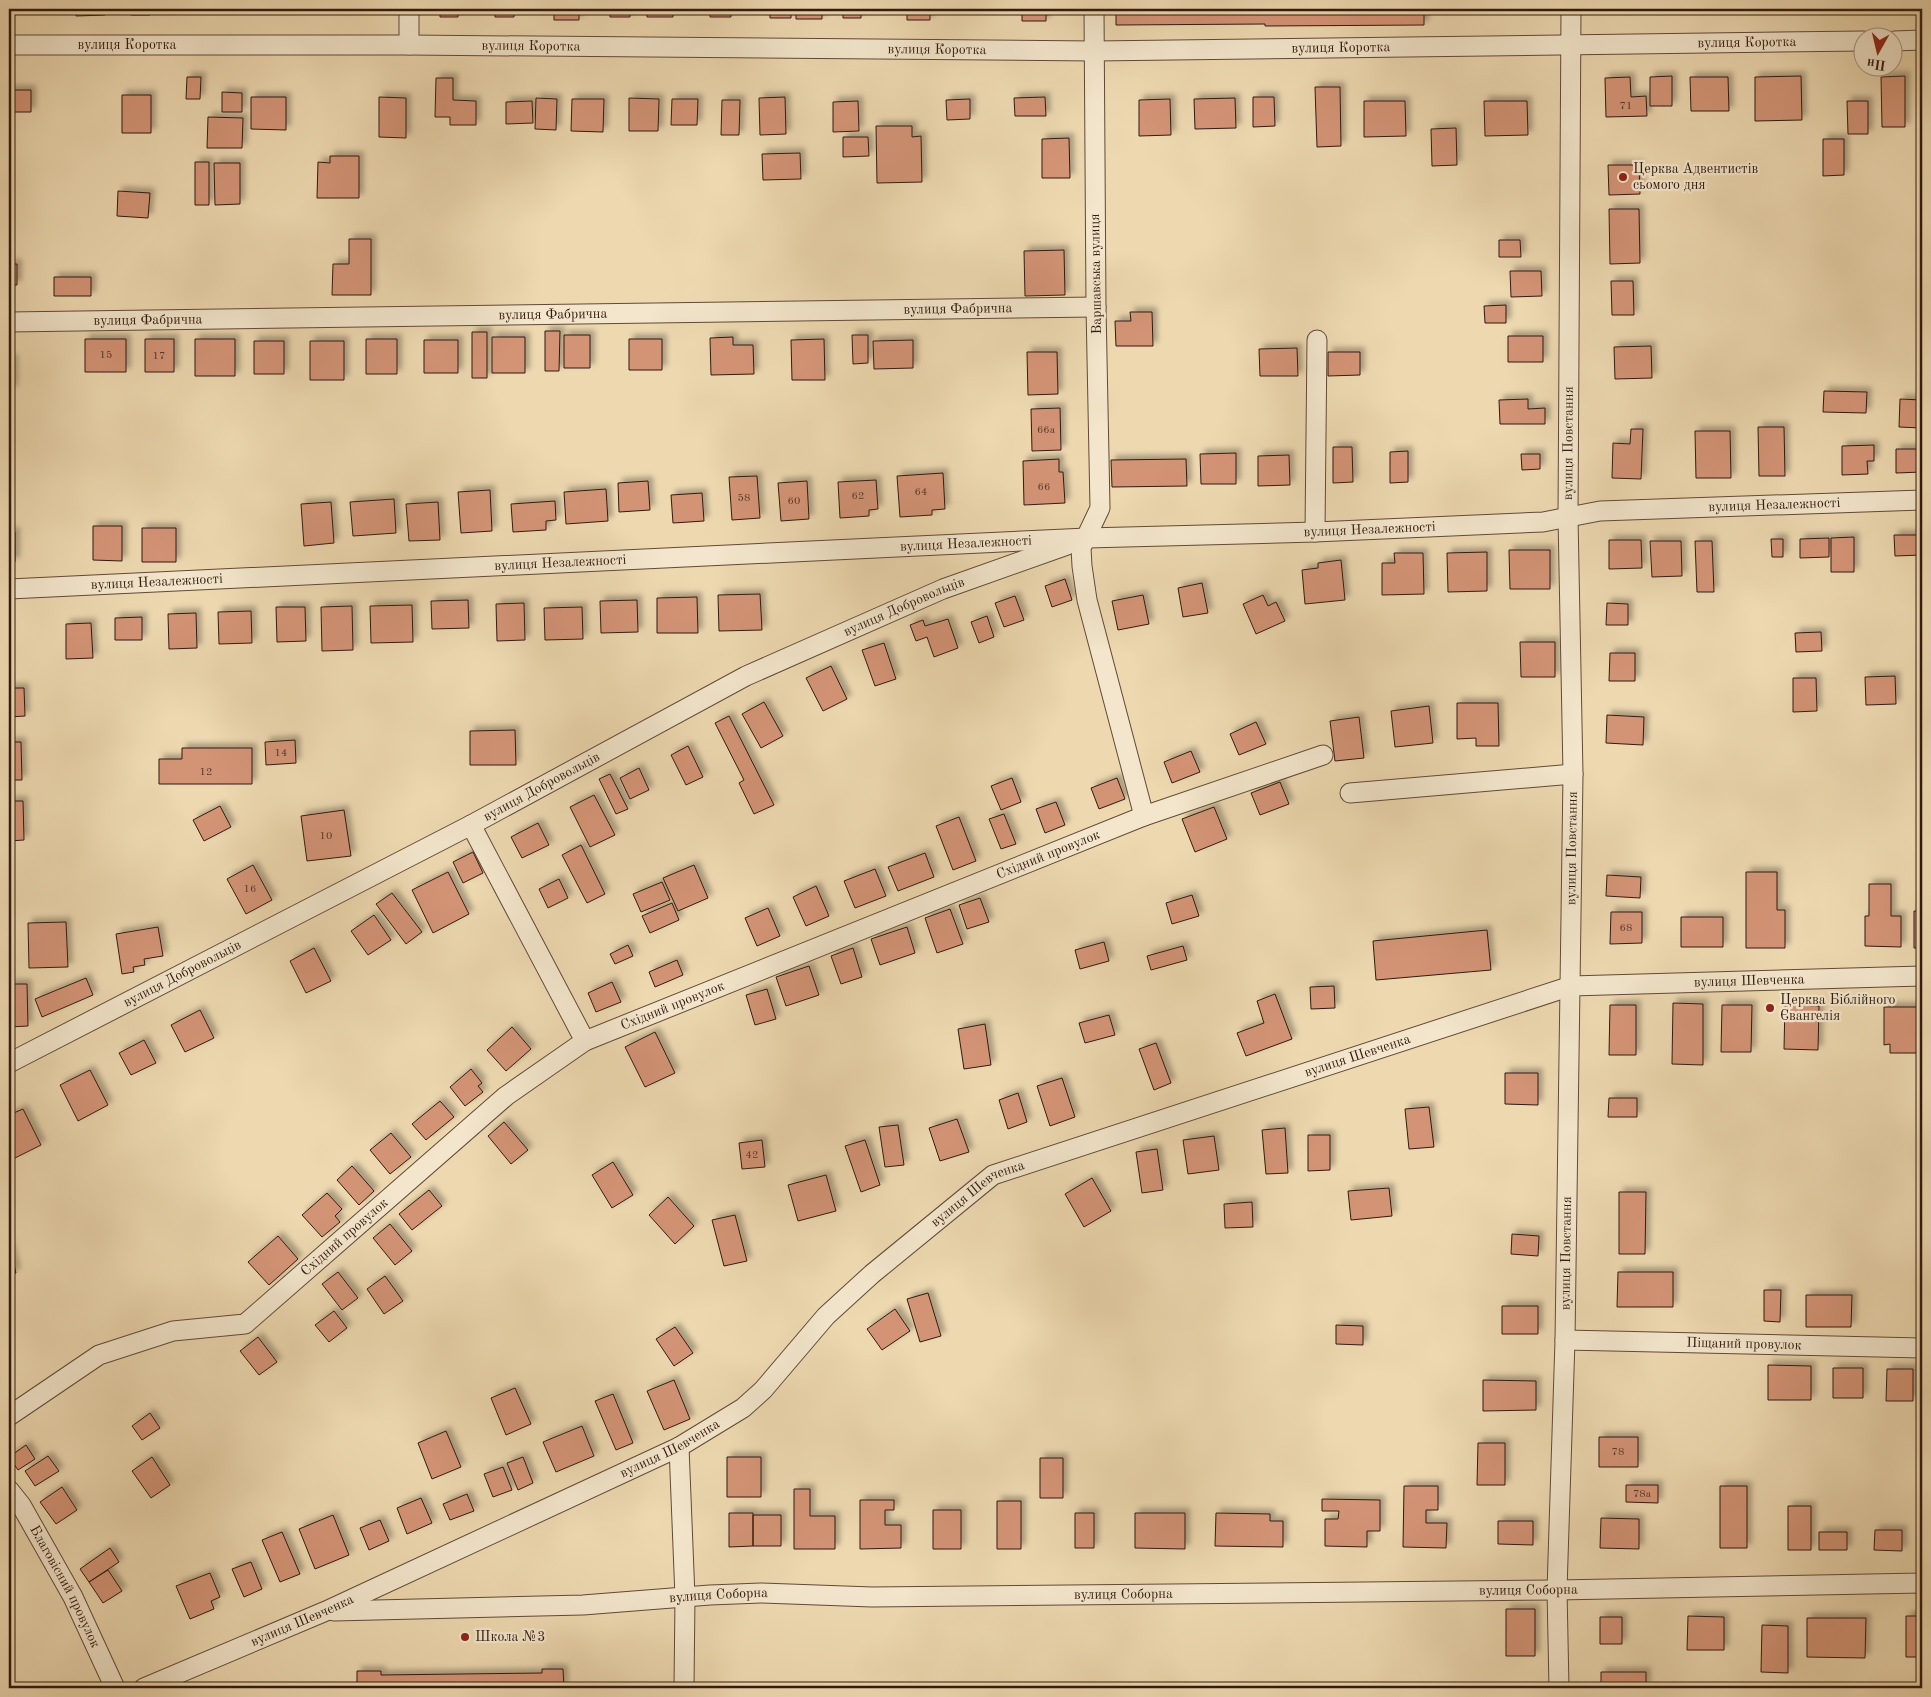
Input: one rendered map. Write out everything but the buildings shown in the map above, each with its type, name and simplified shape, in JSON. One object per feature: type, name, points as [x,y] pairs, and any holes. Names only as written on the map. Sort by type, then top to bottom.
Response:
[{"type":"street","points":[[409,9],[409,45]]},
{"type":"street","name":"Варшавська вулиця","points":[[1087,538],[1100,508],[1096,307],[1094,9]]},
{"type":"street","name":"вулиця Повстання","points":[[1559,1688],[1557,1590],[1565,1340],[1573,774],[1568,517],[1570,9]]},
{"type":"street","points":[[1904,41],[1922,40]]},
{"type":"street","name":"вулиця Коротка","points":[[9,45],[409,45],[1094,51],[1854,41]]},
{"type":"street","name":"вулиця Фабрична","points":[[9,322],[1096,307]]},
{"type":"street","points":[[1315,532],[1317,340]]},
{"type":"street","name":"вулиця Незалежності","points":[[9,589],[1087,538],[1315,532],[1543,522],[1600,511],[1922,500]]},
{"type":"street","points":[[1087,538],[1082,548],[1082,566],[1087,600],[1144,816]]},
{"type":"street","name":"вулиця Добровольців","points":[[9,1063],[471,825],[746,676],[943,589],[1087,538]]},
{"type":"street","name":"Східний провулок","points":[[9,1416],[99,1355],[173,1331],[245,1324],[506,1096],[584,1041],[1144,816],[1323,755]]},
{"type":"street","points":[[1350,793],[1573,774]]},
{"type":"street","points":[[471,825],[584,1041]]},
{"type":"street","name":"вулиця Шевченка","points":[[144,1688],[326,1611],[679,1447],[743,1408],[763,1390],[826,1316],[872,1274],[993,1175],[1571,986],[1922,976]]},
{"type":"street","name":"Піщаний провулок","points":[[1565,1340],[1922,1348]]},
{"type":"street","points":[[679,1447],[685,1597],[684,1688]]},
{"type":"street","name":"Благовісний провулок","points":[[9,1490],[21,1504],[73,1597],[115,1688]]},
{"type":"street","name":"вулиця Соборна","points":[[326,1611],[583,1605],[761,1593],[872,1597],[1557,1590],[1922,1583]]},
{"type":"place","name":"Церква Адвентистів сьомого дня","points":[[1623,177]]},
{"type":"place","name":"Церква Біблійного Євангелія","points":[[1770,1008]]},
{"type":"place","name":"Школа №3","points":[[465,1637]]}]
